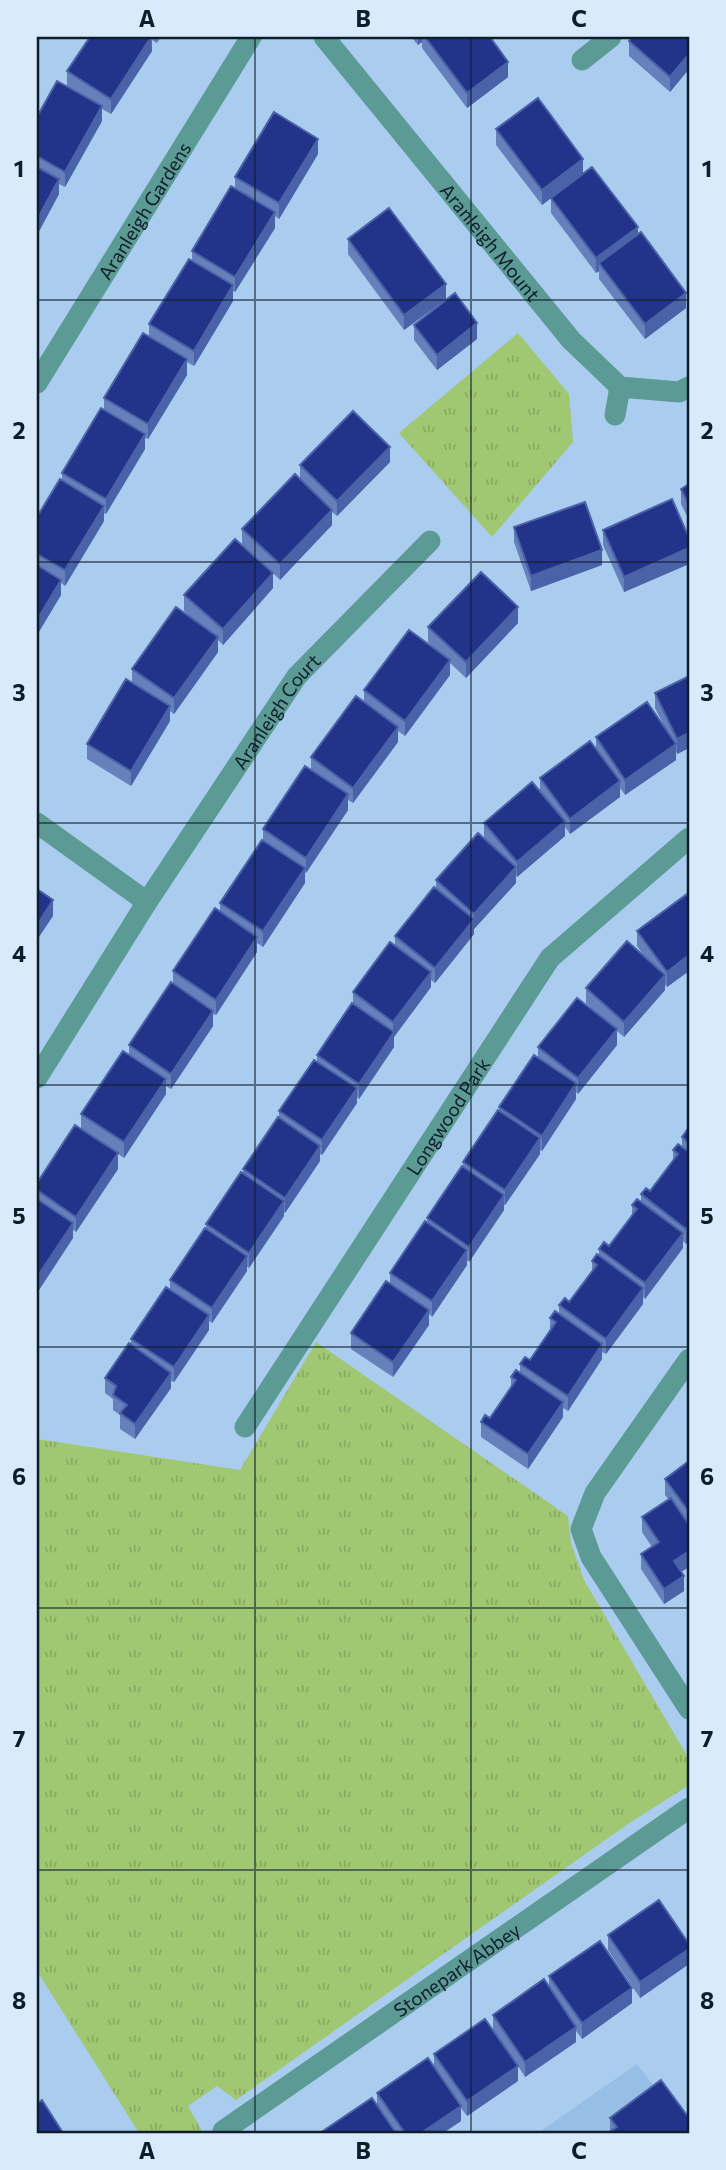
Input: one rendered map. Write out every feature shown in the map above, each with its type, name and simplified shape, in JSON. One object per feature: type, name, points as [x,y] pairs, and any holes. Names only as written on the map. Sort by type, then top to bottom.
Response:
[{"type":"street","name":"Aranleigh Gardens","points":[[37,383],[251,37]]},
{"type":"street","name":"Aranleigh Mount","points":[[324,37],[571,340],[620,387]]},
{"type":"street","points":[[582,60],[611,37]]},
{"type":"street","points":[[615,415],[620,387],[679,391],[689,387]]},
{"type":"street","name":"Aranleigh Court","points":[[37,1078],[147,902],[297,676],[430,541]]},
{"type":"street","points":[[37,823],[147,902]]},
{"type":"street","name":"Longwood Park","points":[[244,1427],[550,958],[689,838]]},
{"type":"street","points":[[689,1359],[595,1493],[581,1529],[591,1557],[689,1709]]},
{"type":"street","name":"Stonepark Abbey","points":[[223,2131],[689,1808]]},
{"type":"shaded area","points":[[637,2064],[689,2133],[538,2133]]},
{"type":"green space","points":[[518,333],[569,394],[573,442],[492,537],[399,433]]},
{"type":"green space","points":[[316,1342],[568,1516],[571,1543],[584,1580],[689,1759],[689,1785],[628,1824],[236,2100],[217,2086],[188,2106],[203,2133],[139,2133],[37,1971],[37,1439],[240,1470]]},
{"type":"building","points":[[90,37],[151,37],[111,99],[67,71]]},
{"type":"building","points":[[425,37],[490,37],[508,62],[467,93]]},
{"type":"building","points":[[632,37],[689,37],[689,54],[670,77],[629,41]]},
{"type":"building","points":[[57,81],[102,106],[65,172],[37,156],[37,117]]},
{"type":"building","points":[[538,98],[583,159],[542,190],[496,129]]},
{"type":"building","points":[[274,112],[318,139],[279,203],[235,177]]},
{"type":"building","points":[[37,167],[59,179],[37,220]]},
{"type":"building","points":[[592,167],[638,227],[596,258],[551,198]]},
{"type":"building","points":[[231,186],[275,212],[235,277],[192,251]]},
{"type":"building","points":[[389,208],[446,284],[404,315],[348,239]]},
{"type":"building","points":[[641,232],[686,293],[645,324],[599,263]]},
{"type":"building","points":[[189,259],[233,285],[194,351],[149,324]]},
{"type":"building","points":[[455,293],[477,323],[437,355],[414,325]]},
{"type":"building","points":[[143,333],[187,359],[148,424],[104,398]]},
{"type":"building","points":[[101,408],[145,434],[106,499],[62,473]]},
{"type":"building","points":[[353,411],[390,447],[337,501],[300,465]]},
{"type":"building","points":[[295,474],[332,510],[280,564],[242,529]]},
{"type":"building","points":[[60,479],[104,506],[65,570],[37,554],[37,517]]},
{"type":"building","points":[[689,484],[689,505],[681,489]]},
{"type":"building","points":[[672,499],[689,538],[689,548],[624,577],[603,530]]},
{"type":"building","points":[[585,502],[602,550],[531,576],[514,527]]},
{"type":"building","points":[[235,539],[273,573],[223,629],[184,595]]},
{"type":"building","points":[[37,565],[61,580],[37,620]]},
{"type":"building","points":[[481,572],[518,607],[466,662],[428,627]]},
{"type":"building","points":[[176,607],[218,637],[174,698],[132,669]]},
{"type":"building","points":[[409,630],[450,660],[405,721],[364,690]]},
{"type":"building","points":[[689,676],[689,733],[677,739],[655,693]]},
{"type":"building","points":[[126,679],[170,706],[131,771],[87,744]]},
{"type":"building","points":[[356,696],[398,727],[353,788],[311,757]]},
{"type":"building","points":[[647,702],[676,744],[625,780],[596,737]]},
{"type":"building","points":[[590,741],[620,781],[570,819],[540,778]]},
{"type":"building","points":[[305,766],[348,794],[306,858],[263,829]]},
{"type":"building","points":[[532,782],[565,821],[517,862],[484,823]]},
{"type":"building","points":[[478,833],[516,867],[474,914],[436,880]]},
{"type":"building","points":[[262,840],[305,868],[263,931],[220,903]]},
{"type":"building","points":[[434,887],[474,919],[435,968],[395,936]]},
{"type":"building","points":[[37,889],[53,900],[37,925]]},
{"type":"building","points":[[687,894],[689,955],[667,972],[637,931]]},
{"type":"building","points":[[215,908],[257,937],[216,1000],[173,971]]},
{"type":"building","points":[[627,941],[665,975],[624,1022],[586,988]]},
{"type":"building","points":[[390,942],[431,972],[393,1022],[353,992]]},
{"type":"building","points":[[171,982],[213,1011],[171,1074],[129,1045]]},
{"type":"building","points":[[577,998],[617,1029],[578,1078],[538,1047]]},
{"type":"building","points":[[352,1003],[394,1032],[359,1084],[317,1055]]},
{"type":"building","points":[[123,1051],[166,1079],[124,1142],[81,1114]]},
{"type":"building","points":[[534,1055],[576,1083],[542,1136],[499,1107]]},
{"type":"building","points":[[314,1060],[357,1088],[322,1140],[279,1111]]},
{"type":"building","points":[[498,1110],[540,1138],[505,1190],[463,1162]]},
{"type":"building","points":[[278,1117],[320,1146],[285,1198],[243,1169]]},
{"type":"building","points":[[75,1125],[118,1153],[76,1217],[37,1190],[37,1183]]},
{"type":"building","points":[[687,1130],[689,1133],[689,1143],[682,1137]]},
{"type":"building","points":[[678,1144],[689,1152],[689,1225],[686,1229],[641,1194],[646,1188],[650,1191],[678,1154],[673,1150]]},
{"type":"building","points":[[462,1166],[504,1195],[469,1247],[427,1218]]},
{"type":"building","points":[[241,1172],[284,1201],[249,1253],[206,1224]]},
{"type":"building","points":[[37,1199],[73,1223],[37,1277]]},
{"type":"building","points":[[637,1199],[683,1233],[645,1283],[599,1249],[604,1242],[609,1246],[637,1209],[632,1205]]},
{"type":"building","points":[[425,1221],[467,1250],[432,1301],[390,1273]]},
{"type":"building","points":[[205,1228],[247,1256],[212,1308],[170,1280]]},
{"type":"building","points":[[597,1254],[643,1288],[606,1339],[559,1305],[565,1298],[569,1302],[597,1265],[592,1261]]},
{"type":"building","points":[[386,1281],[429,1310],[393,1362],[351,1333]]},
{"type":"building","points":[[166,1287],[209,1315],[174,1367],[131,1339]]},
{"type":"building","points":[[555,1311],[602,1344],[568,1396],[520,1364],[525,1357],[530,1360],[556,1322],[550,1318]]},
{"type":"building","points":[[129,1343],[171,1373],[135,1424],[120,1413],[127,1405],[113,1395],[116,1386],[105,1378]]},
{"type":"building","points":[[516,1370],[563,1402],[528,1454],[481,1422],[485,1415],[490,1418],[516,1380],[511,1377]]},
{"type":"building","points":[[689,1461],[689,1512],[665,1479]]},
{"type":"building","points":[[671,1498],[689,1525],[689,1551],[674,1561],[684,1576],[664,1589],[641,1554],[659,1542],[642,1517]]},
{"type":"building","points":[[659,1900],[689,1944],[689,1949],[640,1982],[608,1935]]},
{"type":"building","points":[[600,1941],[632,1988],[582,2023],[549,1976]]},
{"type":"building","points":[[544,1979],[576,2027],[525,2062],[493,2015]]},
{"type":"building","points":[[485,2019],[518,2066],[467,2101],[434,2054]]},
{"type":"building","points":[[428,2058],[461,2106],[421,2133],[405,2133],[377,2093]]},
{"type":"building","points":[[661,2080],[689,2118],[689,2133],[608,2133],[617,2127],[610,2118]]},
{"type":"building","points":[[372,2098],[396,2133],[320,2133]]},
{"type":"building","points":[[42,2100],[63,2133],[37,2133],[37,2104]]}]
